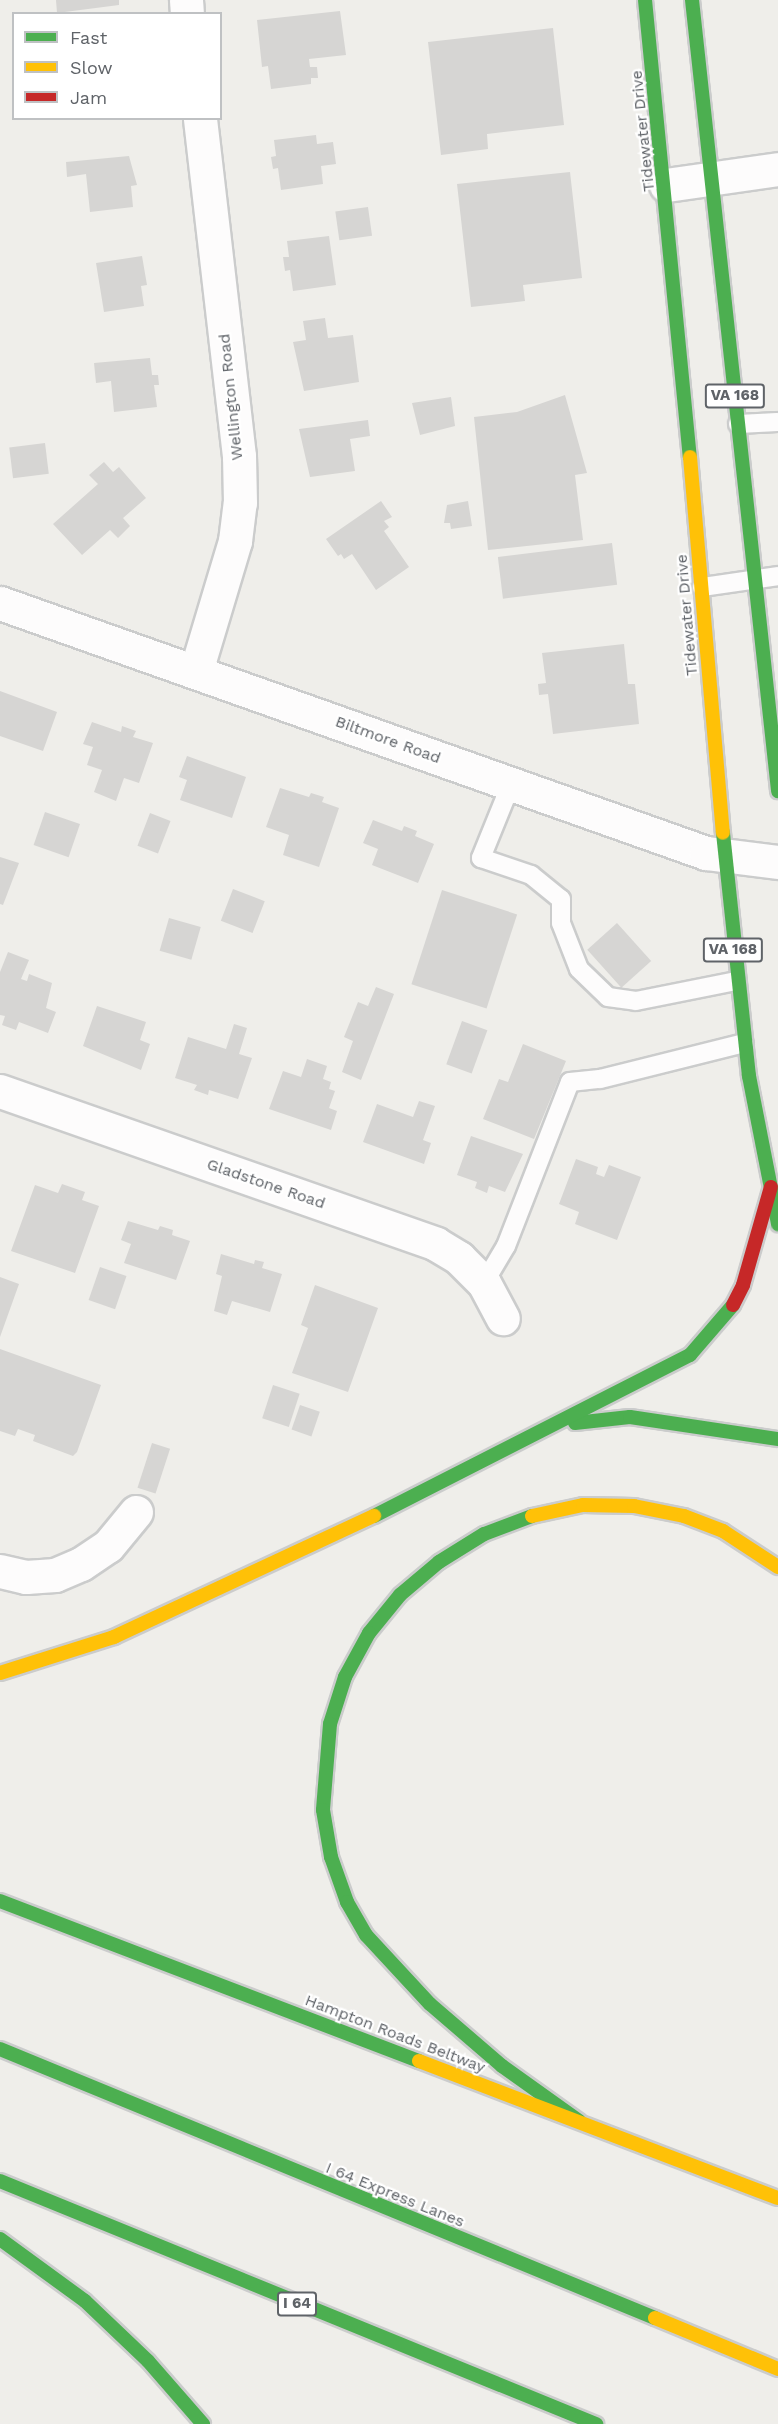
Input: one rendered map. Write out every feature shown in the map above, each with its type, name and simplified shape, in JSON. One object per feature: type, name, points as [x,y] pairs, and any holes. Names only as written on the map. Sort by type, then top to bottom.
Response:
[{"type":"main road","name":"Tidewater Drive","points":[[645,0],[666,185],[702,587],[723,857],[736,981],[744,1043],[778,1224]]},
{"type":"main road","name":"VA 168","points":[[692,0],[778,791]]},
{"type":"main road","points":[[0,1673],[114,1637],[389,1509],[558,1425],[690,1355],[715,1332],[743,1284],[771,1187]]},
{"type":"main road","points":[[558,1425],[630,1418],[778,1438]]},
{"type":"main road","points":[[579,2121],[502,2066],[430,2004],[366,1935],[347,1902],[331,1857],[323,1810],[330,1724],[345,1677],[369,1633],[400,1595],[439,1562],[484,1534],[543,1512],[583,1505],[634,1506],[684,1516],[723,1531],[778,1567]]},
{"type":"main road","name":"Hampton Roads Beltway","points":[[0,1901],[778,2198]]},
{"type":"main road","name":"I 64 Express Lanes","points":[[0,2049],[778,2369]]},
{"type":"main road","name":"I 64","points":[[0,2181],[596,2424]]},
{"type":"main road","points":[[0,2239],[85,2301],[148,2361],[203,2424]]},
{"type":"street","name":"Wellington Road","points":[[196,671],[235,541],[240,503],[239,456],[200,120]]},
{"type":"street","points":[[666,185],[778,169]]},
{"type":"street","name":"Biltmore Road","points":[[0,603],[723,857],[778,862]]},
{"type":"street","name":"Gladstone Road","points":[[0,1091],[436,1244],[459,1258],[483,1282],[503,1318]]},
{"type":"street","points":[[0,1570],[26,1577],[55,1575],[81,1564],[108,1546],[136,1512]]},
{"type":"lane","points":[[738,424],[778,422]]},
{"type":"lane","points":[[702,587],[778,576]]},
{"type":"lane","points":[[511,784],[481,858],[531,875],[561,900],[561,923],[579,969],[608,997],[636,1000],[736,981]]},
{"type":"lane","points":[[483,1282],[506,1246],[570,1082],[600,1079],[744,1043]]},
{"type":"building","points":[[56,0],[119,0],[119,5],[57,12]]},
{"type":"building","points":[[340,11],[346,55],[309,59],[310,67],[317,67],[318,78],[311,78],[311,84],[271,89],[268,66],[262,67],[257,20]]},
{"type":"building","points":[[553,28],[564,125],[487,134],[488,149],[441,155],[428,42]]},
{"type":"building","points":[[316,135],[317,144],[333,142],[336,164],[321,166],[323,184],[281,190],[278,168],[273,169],[271,157],[276,156],[274,140]]},
{"type":"building","points":[[129,156],[137,185],[131,186],[133,207],[90,212],[86,174],[67,177],[66,162]]},
{"type":"building","points":[[570,172],[582,278],[523,285],[525,301],[471,307],[457,184]]},
{"type":"building","points":[[368,207],[372,236],[339,240],[335,212]]},
{"type":"building","points":[[329,236],[336,285],[293,291],[290,270],[285,271],[283,257],[289,257],[287,241]]},
{"type":"building","points":[[142,256],[147,285],[141,286],[144,306],[104,312],[96,263]]},
{"type":"building","points":[[325,318],[328,338],[353,335],[359,382],[304,391],[293,342],[306,340],[303,321]]},
{"type":"building","points":[[150,358],[152,375],[158,375],[159,385],[154,385],[157,407],[114,412],[111,381],[96,383],[94,363]]},
{"type":"building","points":[[565,395],[587,473],[575,475],[583,540],[488,550],[474,417],[517,412]]},
{"type":"building","points":[[451,397],[455,426],[420,435],[412,403]]},
{"type":"building","points":[[368,420],[370,436],[350,439],[355,471],[310,477],[299,429]]},
{"type":"building","points":[[45,443],[49,474],[13,478],[9,447]]},
{"type":"building","points":[[104,462],[113,472],[119,467],[146,498],[123,518],[130,526],[118,538],[110,530],[82,555],[53,524],[98,484],[89,475]]},
{"type":"building","points":[[381,501],[392,517],[384,521],[389,527],[384,531],[409,567],[376,590],[352,554],[344,559],[341,554],[338,556],[326,539]]},
{"type":"building","points":[[468,501],[472,526],[451,529],[450,523],[444,523],[447,505]]},
{"type":"building","points":[[612,543],[617,585],[503,599],[498,557]]},
{"type":"building","points":[[624,644],[628,684],[635,684],[639,724],[553,734],[548,694],[539,695],[538,684],[546,683],[542,653]]},
{"type":"building","points":[[0,691],[57,712],[43,751],[0,736]]},
{"type":"building","points":[[92,722],[121,732],[122,726],[136,731],[133,737],[153,743],[139,783],[124,778],[116,801],[94,792],[102,770],[87,765],[93,747],[83,744]]},
{"type":"building","points":[[187,756],[246,777],[232,818],[180,800],[187,780],[179,777]]},
{"type":"building","points":[[280,788],[309,797],[311,793],[324,797],[322,802],[339,808],[319,867],[283,855],[289,835],[266,827]]},
{"type":"building","points":[[45,812],[80,824],[69,857],[34,845]]},
{"type":"building","points":[[150,813],[171,821],[158,854],[137,846]]},
{"type":"building","points":[[373,820],[402,831],[404,826],[417,831],[415,836],[434,844],[418,883],[372,865],[378,849],[363,843]]},
{"type":"building","points":[[0,857],[19,863],[3,905],[0,904]]},
{"type":"building","points":[[233,889],[265,901],[253,933],[221,921]]},
{"type":"building","points":[[442,890],[517,914],[487,1009],[411,984]]},
{"type":"building","points":[[169,918],[201,927],[191,960],[160,951]]},
{"type":"building","points":[[617,923],[651,961],[621,988],[587,950]]},
{"type":"building","points":[[8,952],[29,960],[21,979],[27,981],[29,974],[52,983],[46,1008],[56,1012],[48,1033],[19,1022],[16,1030],[2,1025],[5,1016],[0,1015],[0,972]]},
{"type":"building","points":[[376,987],[394,994],[361,1080],[342,1072],[353,1041],[344,1037],[358,1002],[368,1006]]},
{"type":"building","points":[[97,1006],[146,1022],[140,1040],[150,1044],[141,1070],[83,1046]]},
{"type":"building","points":[[462,1021],[487,1030],[472,1073],[446,1064]]},
{"type":"building","points":[[234,1024],[247,1028],[239,1054],[252,1058],[238,1099],[209,1090],[208,1095],[194,1090],[197,1085],[175,1078],[188,1037],[226,1049]]},
{"type":"building","points":[[523,1044],[566,1061],[534,1139],[483,1119],[499,1079],[508,1082]]},
{"type":"building","points":[[307,1059],[327,1066],[323,1079],[331,1082],[329,1089],[335,1091],[329,1108],[337,1111],[331,1130],[269,1109],[283,1071],[301,1077]]},
{"type":"building","points":[[419,1101],[435,1106],[423,1140],[431,1143],[424,1164],[363,1142],[377,1104],[413,1117]]},
{"type":"building","points":[[471,1136],[523,1154],[505,1192],[489,1186],[487,1193],[475,1188],[477,1182],[457,1175]]},
{"type":"building","points":[[576,1159],[598,1167],[596,1174],[604,1177],[609,1165],[641,1177],[617,1240],[575,1224],[579,1212],[559,1204]]},
{"type":"building","points":[[62,1184],[85,1192],[82,1200],[99,1206],[75,1273],[11,1251],[35,1185],[58,1193]]},
{"type":"building","points":[[128,1221],[158,1230],[160,1226],[173,1230],[172,1235],[190,1241],[176,1280],[124,1263],[131,1244],[121,1240]]},
{"type":"building","points":[[221,1254],[254,1264],[255,1260],[264,1262],[262,1268],[282,1274],[270,1312],[232,1301],[227,1315],[214,1311],[222,1276],[216,1274]]},
{"type":"building","points":[[100,1267],[126,1276],[115,1309],[89,1300]]},
{"type":"building","points":[[0,1277],[19,1284],[0,1337]]},
{"type":"building","points":[[315,1285],[378,1308],[348,1392],[292,1373],[308,1328],[301,1325]]},
{"type":"building","points":[[0,1349],[101,1385],[77,1452],[73,1456],[33,1441],[35,1435],[18,1429],[15,1436],[0,1431]]},
{"type":"building","points":[[273,1385],[300,1394],[289,1427],[262,1418]]},
{"type":"building","points":[[300,1405],[320,1412],[311,1436],[292,1430]]},
{"type":"building","points":[[152,1443],[170,1449],[156,1494],[137,1488]]},
{"type":"traffic: fast","points":[[645,0],[690,457]]},
{"type":"traffic: fast","points":[[692,0],[778,791]]},
{"type":"traffic: fast","points":[[723,833],[749,1076],[778,1224]]},
{"type":"traffic: fast","points":[[374,1516],[690,1355],[733,1305]]},
{"type":"traffic: fast","points":[[575,1423],[630,1417],[778,1439]]},
{"type":"traffic: fast","points":[[532,1516],[484,1534],[439,1562],[400,1595],[369,1633],[345,1677],[330,1724],[323,1810],[331,1857],[347,1902],[366,1935],[430,2004],[502,2066],[579,2121]]},
{"type":"traffic: fast","points":[[0,1901],[419,2061]]},
{"type":"traffic: fast","points":[[0,2049],[655,2318]]},
{"type":"traffic: fast","points":[[0,2181],[596,2424]]},
{"type":"traffic: fast","points":[[0,2239],[85,2301],[148,2361],[203,2424]]},
{"type":"traffic: slow","points":[[690,457],[723,833]]},
{"type":"traffic: slow","points":[[532,1516],[583,1505],[634,1506],[684,1516],[723,1531],[778,1567]]},
{"type":"traffic: slow","points":[[0,1673],[114,1637],[374,1516]]},
{"type":"traffic: slow","points":[[419,2061],[778,2198]]},
{"type":"traffic: slow","points":[[655,2318],[778,2369]]},
{"type":"traffic: jam","points":[[733,1305],[743,1285],[771,1187]]}]
